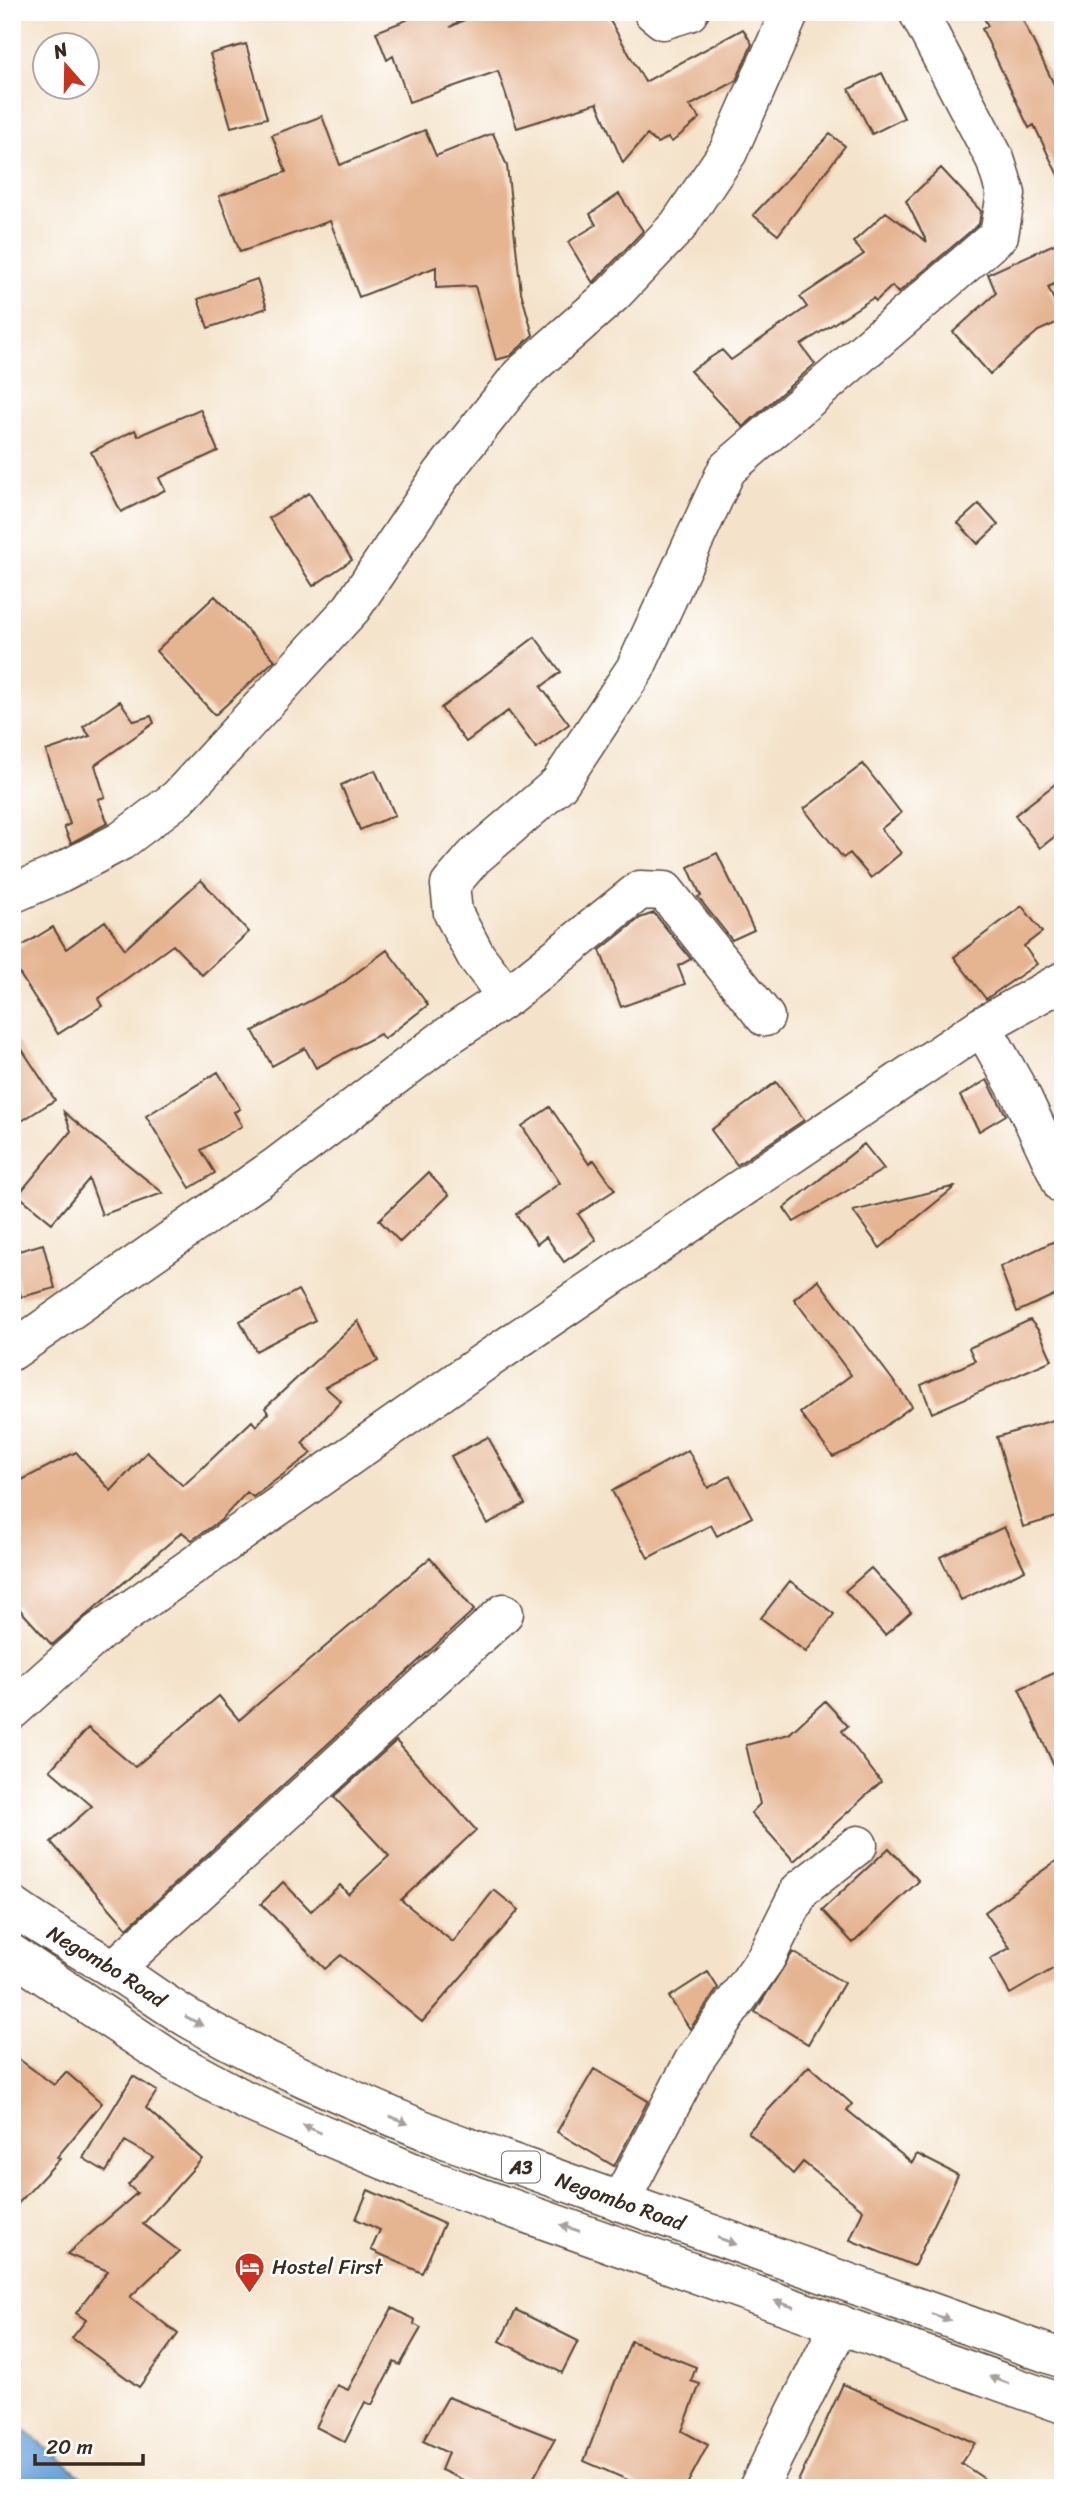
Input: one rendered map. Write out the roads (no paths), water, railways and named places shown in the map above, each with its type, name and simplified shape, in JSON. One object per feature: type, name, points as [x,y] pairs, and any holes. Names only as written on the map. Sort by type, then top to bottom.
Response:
[{"type":"main road","points":[[653,12],[663,20],[689,12]]},
{"type":"main road","points":[[12,894],[56,875],[121,841],[178,798],[352,608],[442,474],[520,376],[613,294],[678,226],[728,152],[790,12]]},
{"type":"main road","points":[[507,997],[476,956],[453,913],[450,884],[474,857],[559,784],[582,750],[635,669],[727,470],[999,235],[1006,194],[995,159],[918,12]]},
{"type":"main road","points":[[12,1350],[277,1166],[445,1038],[507,997],[640,890],[665,891],[765,1017]]},
{"type":"main road","points":[[12,1710],[110,1624],[484,1362],[982,1026],[1063,981]]},
{"type":"main road","points":[[982,1026],[1022,1097],[1063,1185]]},
{"type":"main road","points":[[114,1969],[504,1613]]},
{"type":"main road","points":[[620,2202],[693,2062],[766,1958],[800,1890],[858,1845]]},
{"type":"main road","name":"Negombo Road","points":[[12,1906],[44,1929],[114,1969],[187,2018],[256,2055],[347,2098],[445,2139],[1063,2359]]},
{"type":"main road","name":"Negombo Road","points":[[12,1954],[173,2061],[245,2100],[429,2179],[1063,2404]]},
{"type":"main road","points":[[758,2488],[840,2324]]},
{"type":"water","points":[[12,2420],[96,2488],[12,2488]]},
{"type":"place","name":"Hostel First","points":[[249,2294]]}]
